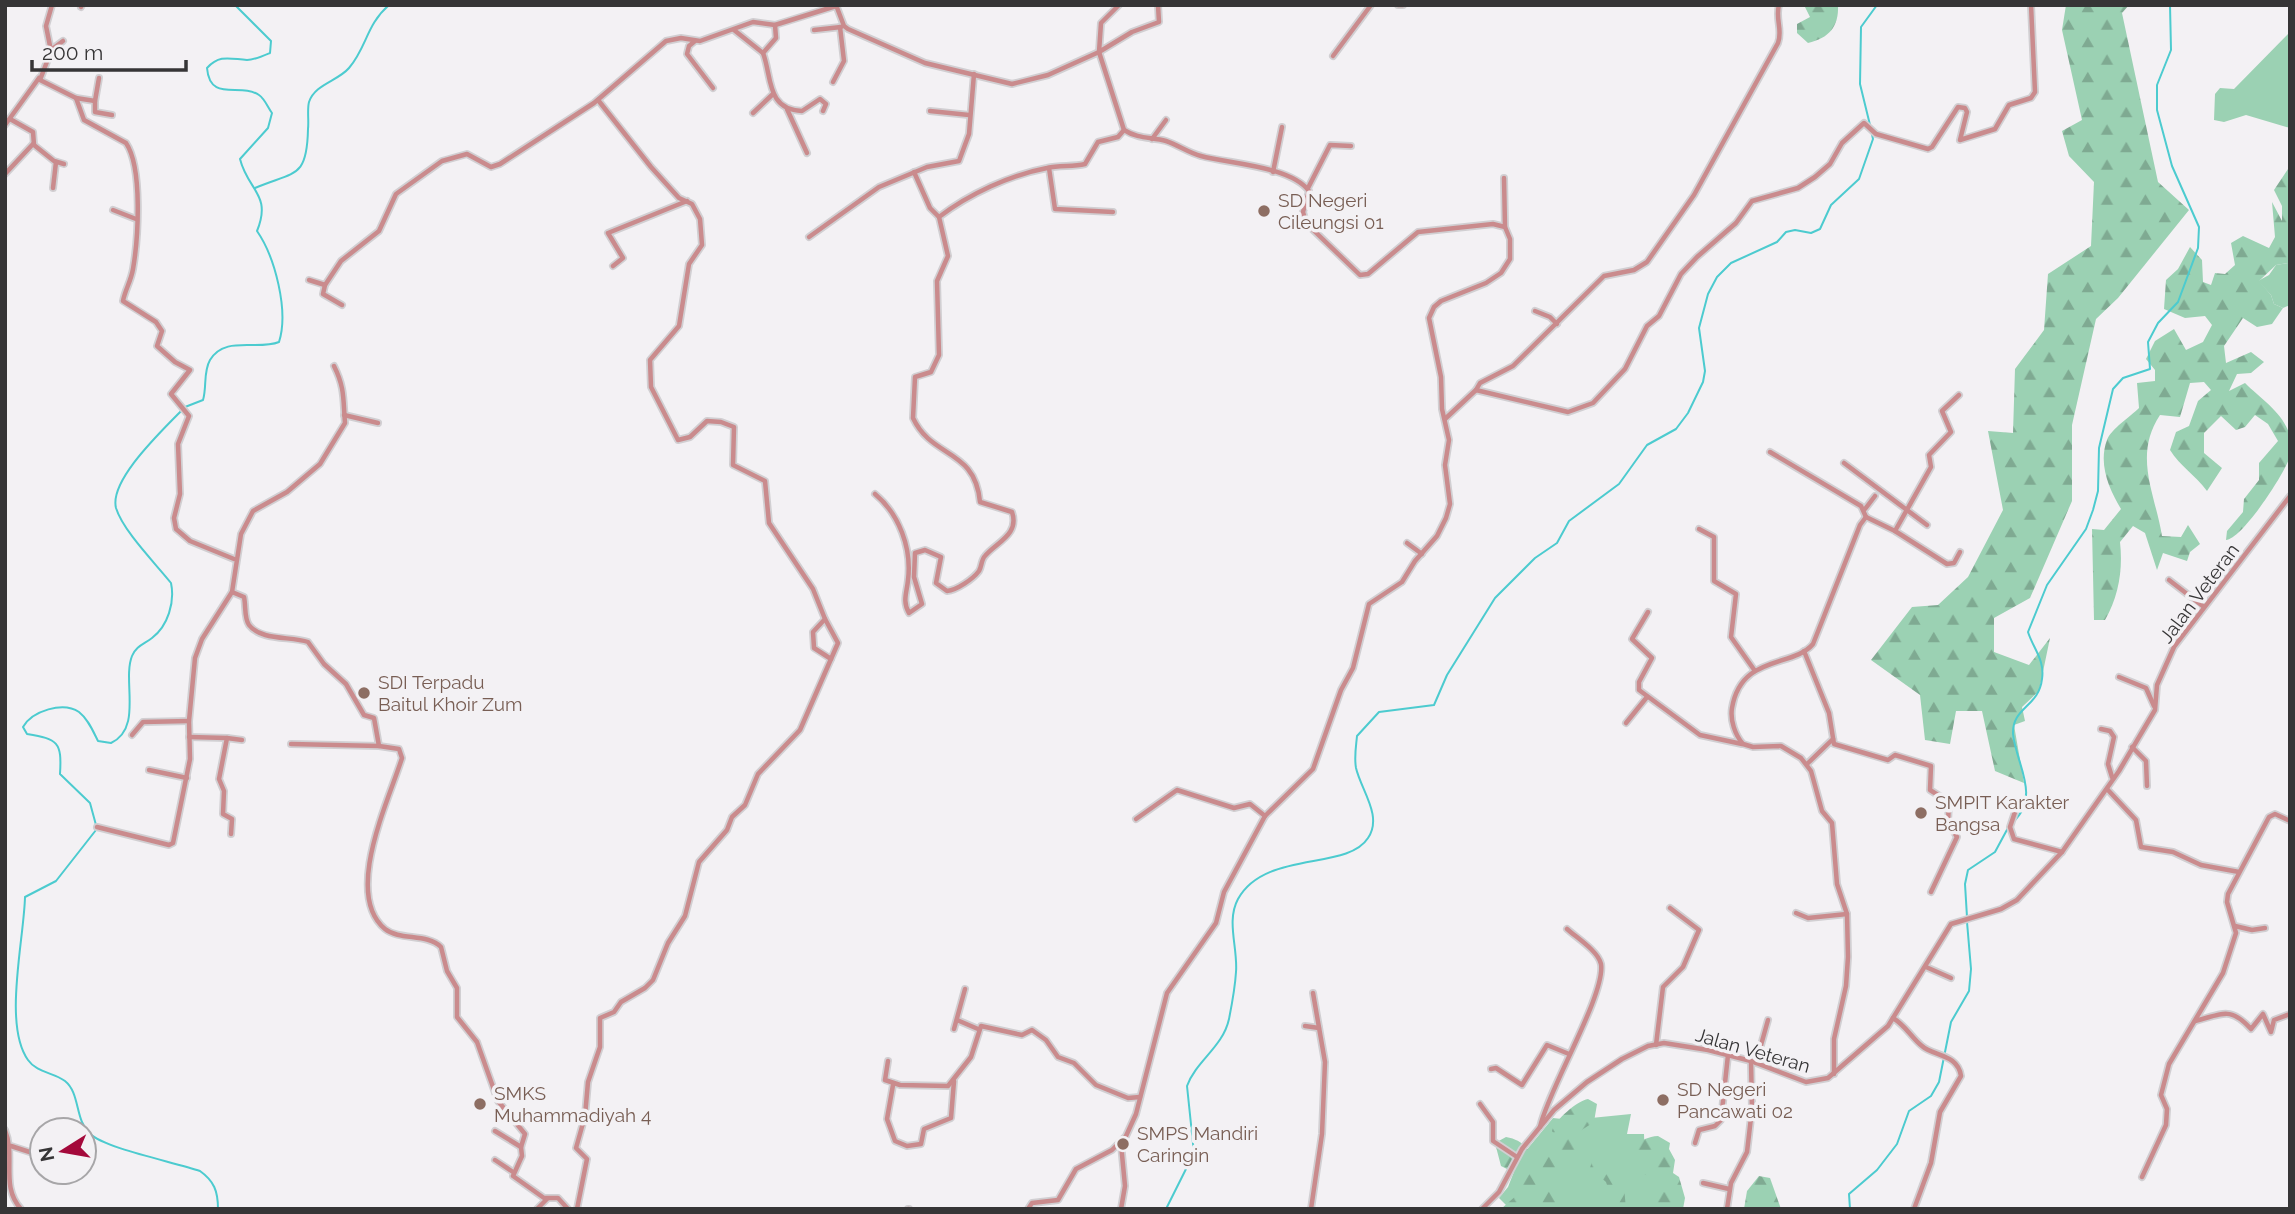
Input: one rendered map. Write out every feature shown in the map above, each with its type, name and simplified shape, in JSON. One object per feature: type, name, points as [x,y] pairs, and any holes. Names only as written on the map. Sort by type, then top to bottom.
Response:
[{"type":"street","points":[[51,51],[46,26],[52,5]]},
{"type":"street","points":[[1110,5],[1100,29],[1099,52],[1124,130],[1132,135],[1167,142],[1216,160],[1273,172],[1308,188]]},
{"type":"street","points":[[1104,16],[1119,5]]},
{"type":"street","points":[[814,30],[842,27],[925,63],[1012,84],[1057,71],[1099,52],[1132,32],[1158,22],[1158,5]]},
{"type":"street","points":[[1333,56],[1371,5]]},
{"type":"street","points":[[1446,419],[1480,383],[1513,366],[1604,276],[1641,267],[1661,243],[1699,187],[1778,43],[1781,34],[1776,16],[1779,5]]},
{"type":"street","points":[[1476,390],[1568,411],[1593,403],[1625,369],[1647,326],[1659,316],[1681,274],[1697,257],[1736,223],[1752,201],[1798,188],[1815,177],[1830,164],[1842,142],[1864,123],[1876,134],[1928,149],[1933,147],[1958,107],[1965,108],[1967,112],[1960,140],[1995,129],[2009,105],[2031,97],[2035,92],[2031,5]]},
{"type":"street","points":[[713,89],[687,54],[688,46],[696,40],[757,22],[775,25],[836,6],[842,27],[844,61],[833,82]]},
{"type":"street","points":[[762,53],[776,38],[775,25]]},
{"type":"street","points":[[734,30],[762,53],[774,94],[787,108],[807,153]]},
{"type":"street","points":[[342,305],[323,294],[325,285],[341,261],[379,232],[396,194],[442,161],[467,154],[494,167],[598,100],[657,46],[681,37],[696,40]]},
{"type":"street","points":[[5,125],[39,78],[51,51],[63,41]]},
{"type":"street","points":[[809,237],[841,217],[875,190],[914,172],[959,161],[969,134],[974,74]]},
{"type":"street","points":[[39,78],[76,98],[95,101]]},
{"type":"street","points":[[99,78],[94,112],[112,115]]},
{"type":"street","points":[[752,113],[774,94]]},
{"type":"street","points":[[76,98],[83,120],[128,146],[135,175],[133,267],[123,301],[156,322],[162,331],[157,346],[175,362],[190,368],[187,377],[171,394],[188,412],[188,423],[177,454],[180,494],[174,518],[176,529],[190,541],[234,559]]},
{"type":"street","points":[[787,108],[802,111],[820,99],[826,104],[823,111]]},
{"type":"street","points":[[577,1209],[587,1159],[576,1148],[585,1116],[588,1082],[600,1046],[600,1018],[614,1012],[624,1000],[653,980],[668,943],[685,916],[699,862],[727,830],[733,817],[746,805],[758,774],[800,730],[839,645],[825,620],[813,589],[769,523],[763,478],[734,467],[734,427],[707,421],[690,437],[678,440],[651,387],[650,360],[677,331],[687,293],[689,264],[702,245],[699,214],[687,201],[679,198],[651,167],[598,100]]},
{"type":"street","points":[[930,111],[970,115]]},
{"type":"street","points":[[5,174],[33,144],[33,132],[10,119]]},
{"type":"street","points":[[1152,139],[1166,120]]},
{"type":"street","points":[[1273,172],[1282,127]]},
{"type":"street","points":[[939,217],[980,192],[1049,168],[1085,164],[1098,142],[1118,137],[1124,130]]},
{"type":"street","points":[[33,144],[56,162],[64,164]]},
{"type":"street","points":[[1351,146],[1330,145],[1308,188],[1304,220],[1360,275],[1367,274],[1418,232],[1493,224],[1505,227]]},
{"type":"street","points":[[52,188],[56,162]]},
{"type":"street","points":[[1049,168],[1055,209],[1112,212]]},
{"type":"street","points":[[875,494],[896,516],[902,533],[908,579],[905,600],[909,612],[922,604],[914,576],[915,554],[925,550],[939,554],[942,561],[936,583],[941,590],[953,590],[977,573],[984,557],[1002,543],[1013,523],[1012,512],[980,502],[980,488],[969,466],[934,443],[913,418],[915,377],[931,372],[939,355],[937,287],[948,256],[939,217],[930,208],[914,172]]},
{"type":"street","points":[[1121,1209],[1125,1186],[1121,1144],[1140,1097],[1167,993],[1216,923],[1224,891],[1265,816],[1313,769],[1341,690],[1353,668],[1369,604],[1396,587],[1440,532],[1448,511],[1445,465],[1449,440],[1441,377],[1430,324],[1431,313],[1441,301],[1486,283],[1501,273],[1510,259],[1510,239],[1505,227],[1504,178]]},
{"type":"street","points":[[613,266],[624,258],[608,233],[687,201]]},
{"type":"street","points":[[113,210],[136,219]]},
{"type":"street","points":[[309,280],[325,285]]},
{"type":"street","points":[[1535,311],[1550,317],[1557,324]]},
{"type":"street","points":[[97,827],[172,844],[187,778],[192,676],[199,646],[232,592],[234,559],[241,534],[253,511],[287,492],[320,464],[345,423],[345,389],[334,366]]},
{"type":"street","points":[[1895,531],[1931,467],[1929,455],[1951,432],[1942,411],[1959,395]]},
{"type":"street","points":[[344,415],[378,423]]},
{"type":"street","points":[[1770,452],[1865,509]]},
{"type":"street","points":[[1844,463],[1881,488],[1927,525]]},
{"type":"street","points":[[1743,744],[1736,734],[1731,711],[1737,694],[1755,671],[1804,652],[1816,639],[1860,524],[1866,517],[1865,509],[1875,496]]},
{"type":"street","name":"Jalan Veteran","points":[[1482,1209],[1499,1192],[1517,1157],[1553,1110],[1587,1082],[1622,1059],[1656,1045],[1678,1044],[1728,1055],[1805,1082],[1818,1082],[1834,1074],[1893,1018],[1951,924],[2001,909],[2017,900],[2062,852],[2107,789],[2155,710],[2157,685],[2164,663],[2290,496]]},
{"type":"street","points":[[1866,517],[1895,531],[1947,564],[1954,563],[1960,552]]},
{"type":"street","points":[[1699,529],[1714,537],[1713,577],[1717,584],[1736,594],[1731,637],[1737,650],[1755,671]]},
{"type":"street","points":[[1407,543],[1422,554]]},
{"type":"street","points":[[2169,580],[2204,607]]},
{"type":"street","points":[[232,592],[244,597],[247,618],[252,627],[267,635],[308,642],[324,664],[346,684],[364,715],[376,720],[379,746]]},
{"type":"street","points":[[1648,612],[1632,639],[1652,659],[1638,686],[1647,697],[1704,738],[1785,747],[1807,764],[1822,811],[1832,823],[1837,884],[1847,914],[1846,986],[1836,1022],[1834,1074]]},
{"type":"street","points":[[825,620],[813,632],[812,642],[819,654],[831,659]]},
{"type":"street","points":[[1804,652],[1826,706],[1837,746],[1888,760],[1895,755],[1931,766],[1930,790],[1949,802],[1948,822],[1957,837],[1931,892]]},
{"type":"street","points":[[2119,677],[2146,688],[2155,710]]},
{"type":"street","points":[[1626,723],[1647,697]]},
{"type":"street","points":[[132,735],[143,722],[189,720]]},
{"type":"street","points":[[2101,729],[2115,737],[2108,764],[2112,778]]},
{"type":"street","points":[[189,737],[242,740]]},
{"type":"street","points":[[227,738],[219,779],[224,791],[223,814],[232,820],[231,834]]},
{"type":"street","points":[[1807,764],[1833,739]]},
{"type":"street","points":[[292,744],[399,749],[402,758],[374,843],[366,898],[375,918],[386,930],[441,947],[447,971],[457,988],[457,1017],[477,1042],[490,1084],[509,1114],[526,1134],[521,1147],[521,1159],[513,1172]]},
{"type":"street","points":[[2132,747],[2146,761],[2147,786]]},
{"type":"street","points":[[149,770],[187,778]]},
{"type":"street","points":[[2107,789],[2136,820],[2141,847],[2173,852],[2201,865],[2239,872]]},
{"type":"street","points":[[1136,819],[1177,790],[1234,808],[1250,804],[1265,816]]},
{"type":"street","points":[[2015,812],[2010,827],[2014,839],[2062,852]]},
{"type":"street","points":[[2142,1177],[2166,1125],[2167,1109],[2161,1095],[2169,1064],[2210,989],[2223,973],[2235,926],[2227,898],[2271,815],[2290,821]]},
{"type":"street","points":[[1656,1045],[1663,987],[1683,967],[1699,930],[1670,908]]},
{"type":"street","points":[[1796,914],[1808,918],[1847,914]]},
{"type":"street","points":[[2235,926],[2252,930],[2265,928]]},
{"type":"street","points":[[1539,1128],[1546,1103],[1591,1003],[1601,966],[1598,958],[1567,929]]},
{"type":"street","points":[[1926,967],[1951,978]]},
{"type":"street","points":[[954,1030],[965,989]]},
{"type":"street","points":[[1311,1209],[1323,1115],[1325,1062],[1313,993]]},
{"type":"street","points":[[2194,1021],[2231,1014],[2244,1018],[2251,1028],[2263,1014],[2271,1032],[2274,1020],[2290,1014]]},
{"type":"street","points":[[1893,1018],[1904,1025],[1924,1049],[1937,1052],[1957,1067],[1961,1076],[1940,1112],[1931,1163],[1914,1209]]},
{"type":"street","points":[[957,1020],[978,1028],[985,1026],[1022,1035],[1027,1030],[1034,1030],[1048,1042],[1058,1057],[1074,1063],[1096,1085],[1128,1098],[1140,1097]]},
{"type":"street","points":[[1727,1209],[1729,1189],[1747,1152],[1752,1109],[1753,1062],[1768,1020]]},
{"type":"street","points":[[1304,1026],[1319,1028]]},
{"type":"street","points":[[888,1061],[884,1077],[893,1084],[944,1087],[954,1081],[971,1057],[978,1028]]},
{"type":"street","points":[[1491,1069],[1496,1068],[1522,1086],[1547,1045],[1569,1054]]},
{"type":"street","points":[[1695,1143],[1699,1130],[1715,1126],[1721,1120],[1728,1055]]},
{"type":"street","points":[[893,1084],[888,1123],[895,1141],[907,1146],[921,1144],[924,1129],[951,1118],[954,1081]]},
{"type":"street","points":[[1480,1104],[1493,1122],[1493,1141],[1517,1157]]},
{"type":"street","points":[[5,1130],[11,1146],[9,1191],[22,1209]]},
{"type":"street","points":[[495,1131],[521,1147]]},
{"type":"street","points":[[1028,1209],[1032,1203],[1058,1200],[1076,1169],[1121,1144]]},
{"type":"street","points":[[11,1146],[28,1151]]},
{"type":"street","points":[[495,1160],[513,1172],[518,1182],[547,1199],[558,1198],[568,1209]]},
{"type":"street","points":[[1703,1183],[1729,1189]]},
{"type":"street","points":[[537,1209],[547,1199]]},
{"type":"green space","points":[[1804,5],[1838,5],[1837,20],[1831,30],[1822,38],[1808,43],[1797,33],[1797,24],[1810,17]]},
{"type":"green space","points":[[2066,5],[2129,5],[2122,13],[2158,182],[2189,210],[2118,298],[2096,319],[2072,425],[2072,501],[2030,598],[1994,618],[1994,652],[2029,665],[2050,638],[2039,691],[2022,707],[2025,721],[2014,725],[2024,783],[1995,771],[1982,711],[1956,711],[1950,744],[1925,740],[1920,695],[1871,660],[1912,607],[1938,605],[1968,577],[2003,510],[1988,431],[2013,433],[2015,369],[2044,330],[2048,274],[2091,246],[2094,182],[2069,156],[2062,131],[2082,120],[2062,30]]},
{"type":"green space","points":[[2290,32],[2290,128],[2246,115],[2224,122],[2214,120],[2215,94],[2220,88],[2234,89]]},
{"type":"green space","points":[[2290,166],[2290,273],[2288,263],[2276,265],[2259,281],[2271,295],[2274,304],[2283,308],[2272,324],[2257,327],[2243,318],[2224,346],[2226,363],[2251,352],[2264,362],[2251,373],[2237,374],[2229,391],[2245,383],[2278,414],[2290,437],[2289,459],[2271,492],[2251,518],[2233,537],[2226,540],[2227,531],[2243,512],[2244,499],[2259,480],[2259,463],[2278,441],[2268,424],[2255,415],[2245,427],[2236,430],[2221,416],[2204,433],[2204,453],[2222,468],[2207,491],[2170,450],[2176,432],[2189,426],[2198,401],[2211,390],[2204,382],[2190,383],[2180,417],[2160,415],[2152,430],[2147,460],[2162,536],[2181,537],[2188,525],[2200,544],[2190,552],[2187,561],[2163,553],[2157,570],[2145,533],[2133,526],[2120,542],[2119,582],[2110,611],[2105,620],[2094,620],[2092,529],[2104,530],[2121,509],[2112,493],[2104,467],[2107,440],[2117,427],[2139,408],[2137,383],[2155,381],[2155,370],[2146,359],[2155,341],[2174,329],[2186,350],[2203,342],[2212,325],[2205,316],[2185,318],[2164,309],[2166,280],[2178,269],[2190,247],[2202,260],[2203,282],[2211,285],[2215,273],[2225,274],[2235,265],[2231,243],[2243,236],[2269,248],[2275,237],[2272,202],[2282,221],[2282,206],[2274,190]]},
{"type":"green space","points":[[2288,263],[2290,305],[2283,308],[2274,304],[2271,295],[2258,281],[2269,275],[2276,265]]},
{"type":"green space","points":[[1588,1099],[1597,1104],[1594,1122],[1574,1135],[1579,1151],[1556,1184],[1557,1203],[1561,1209],[1550,1206],[1550,1209],[1501,1209],[1518,1194],[1521,1176],[1501,1166],[1495,1143],[1506,1137],[1517,1140],[1525,1146],[1535,1164],[1540,1167],[1558,1141],[1552,1131],[1557,1122],[1573,1107]]},
{"type":"green space","points":[[1631,1114],[1627,1134],[1644,1134],[1645,1162],[1674,1188],[1659,1209],[1514,1209],[1499,1198],[1508,1187],[1519,1159],[1553,1118],[1571,1120]]},
{"type":"green space","points":[[1658,1136],[1670,1143],[1669,1149],[1675,1160],[1673,1173],[1679,1177],[1685,1198],[1683,1209],[1637,1209],[1643,1199],[1659,1197],[1665,1190],[1657,1180],[1635,1170],[1632,1163],[1636,1146],[1645,1139]]},
{"type":"green space","points":[[1598,1158],[1610,1163],[1612,1178],[1624,1187],[1626,1209],[1615,1209],[1606,1182],[1590,1168],[1592,1161]]},
{"type":"green space","points":[[1759,1176],[1770,1178],[1781,1209],[1744,1209],[1747,1191]]},
{"type":"waterway","points":[[185,407],[203,400],[208,365],[216,352],[233,346],[279,342],[282,329],[281,300],[275,269],[257,231],[262,209],[260,200],[240,159],[268,128],[272,113],[259,95],[214,85],[209,79],[207,68],[221,59],[250,60],[270,53],[271,41],[235,5]]},
{"type":"waterway","points":[[255,188],[289,175],[301,165],[307,145],[308,105],[312,96],[349,68],[376,20],[389,5]]},
{"type":"waterway","points":[[1870,125],[1860,84],[1861,27],[1877,5]]},
{"type":"waterway","points":[[2013,822],[2021,812],[2026,791],[2015,745],[2014,725],[2021,712],[2036,696],[2042,679],[2040,660],[2028,632],[2047,585],[2086,529],[2093,510],[2098,491],[2099,448],[2113,389],[2123,378],[2150,369],[2148,342],[2158,323],[2178,302],[2198,248],[2199,227],[2172,166],[2157,110],[2157,85],[2171,50],[2170,5]]},
{"type":"waterway","points":[[1166,1209],[1194,1153],[1187,1086],[1221,1038],[1229,1019],[1236,972],[1233,916],[1238,899],[1250,884],[1267,873],[1343,855],[1368,838],[1373,821],[1370,803],[1356,768],[1357,736],[1379,712],[1434,705],[1447,675],[1495,598],[1535,558],[1557,543],[1569,521],[1619,484],[1647,445],[1676,429],[1688,413],[1703,382],[1705,371],[1699,328],[1708,294],[1717,277],[1731,263],[1777,242],[1786,232],[1795,230],[1811,233],[1820,229],[1831,205],[1859,179],[1873,139],[1871,130]]},
{"type":"waterway","points":[[96,825],[90,803],[60,774],[60,755],[56,744],[52,740],[27,734],[23,727],[40,712],[65,707],[82,715],[98,741],[111,743],[121,736],[126,727],[132,656],[138,647],[162,627],[171,606],[172,590],[171,583],[125,527],[116,508],[116,497],[139,456],[181,411]]},
{"type":"waterway","points":[[1967,917],[1965,884],[1968,870],[1995,852],[2009,826]]},
{"type":"waterway","points":[[96,830],[56,881],[25,897],[16,1004],[21,1045],[32,1064],[70,1086],[81,1121],[89,1133],[125,1150],[200,1171],[214,1187],[218,1209]]},
{"type":"waterway","points":[[1850,1209],[1849,1194],[1877,1170],[1897,1144],[1909,1111],[1931,1096],[1939,1082],[1951,1022],[1969,991],[1971,969],[1967,922]]},
{"type":"place","name":"SD Negeri Cileungsi 01","points":[[1264,211]]},
{"type":"place","name":"SDI Terpadu Baitul Khoir Zum","points":[[364,693]]},
{"type":"place","name":"SMPIT Karakter Bangsa","points":[[1921,813]]},
{"type":"place","name":"SD Negeri Pancawati 02","points":[[1663,1100]]},
{"type":"place","name":"SMKS Muhammadiyah 4","points":[[480,1104]]},
{"type":"place","name":"SMPS Mandiri Caringin","points":[[1123,1144]]}]
